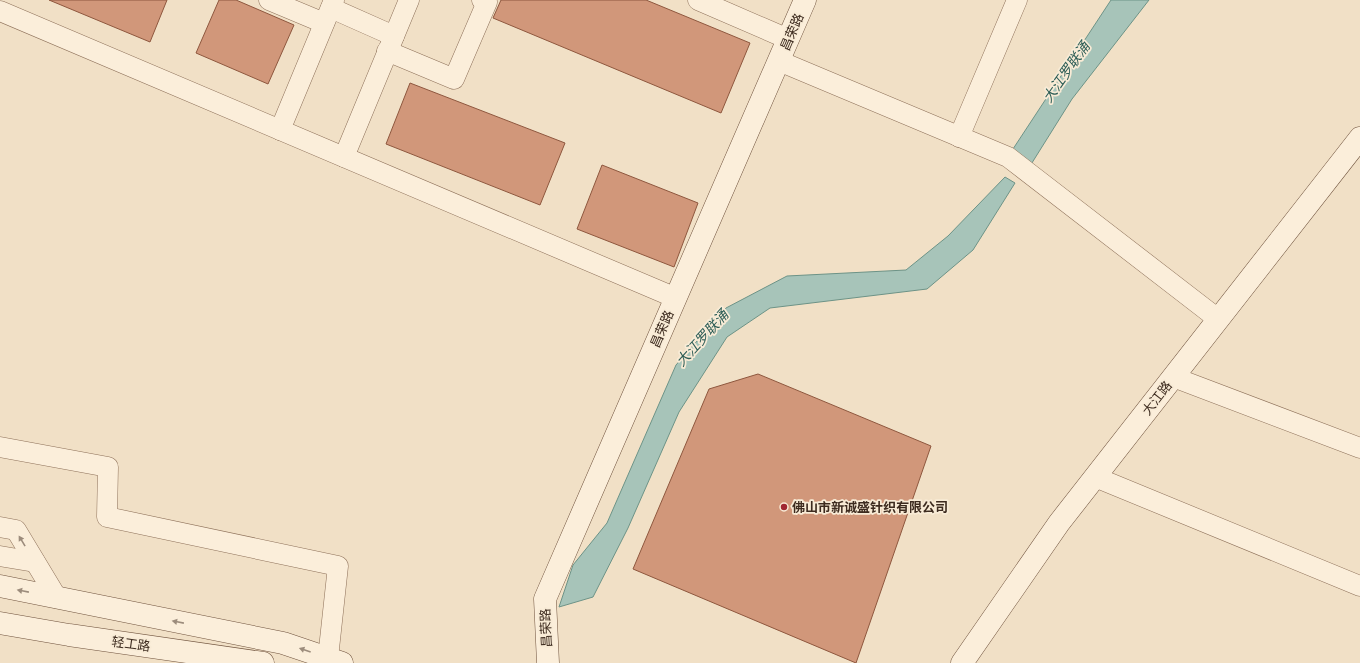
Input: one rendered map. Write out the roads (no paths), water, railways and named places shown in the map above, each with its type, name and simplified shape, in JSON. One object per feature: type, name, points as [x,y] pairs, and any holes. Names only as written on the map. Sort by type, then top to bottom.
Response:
[{"type":"street","points":[[269,0],[330,10],[454,79],[486,2],[482,0]]},
{"type":"street","points":[[344,157],[409,0]]},
{"type":"street","points":[[698,0],[788,39]]},
{"type":"street","name":"昌荣路","points":[[548,663],[545,599],[805,0]]},
{"type":"street","points":[[959,137],[1017,0]]},
{"type":"street","points":[[280,130],[330,10]]},
{"type":"street","points":[[0,11],[676,298]]},
{"type":"street","points":[[779,62],[1008,157],[1218,319]]},
{"type":"street","name":"大江路","points":[[962,663],[1059,523],[1360,138]]},
{"type":"street","points":[[1173,377],[1360,448]]},
{"type":"street","points":[[0,446],[108,467],[107,517],[338,566],[335,661],[283,643],[0,586]]},
{"type":"street","points":[[1095,477],[1360,586]]},
{"type":"street","points":[[0,527],[16,530],[57,598]]},
{"type":"street","points":[[0,556],[35,562]]},
{"type":"street","name":"轻工路","points":[[0,623],[69,635],[263,663]]},
{"type":"water","name":"大江罗联涌","points":[[1111,0],[1149,0],[1072,99],[1030,166],[1011,152]]},
{"type":"water","name":"大江罗联涌","points":[[1005,177],[1015,183],[973,250],[927,289],[770,308],[727,337],[679,412],[628,528],[593,597],[559,607],[573,565],[607,523],[676,365],[726,308],[787,276],[906,270],[948,236]]},
{"type":"place","name":"佛山市新诚盛针织有限公司","points":[[784,507]]}]
